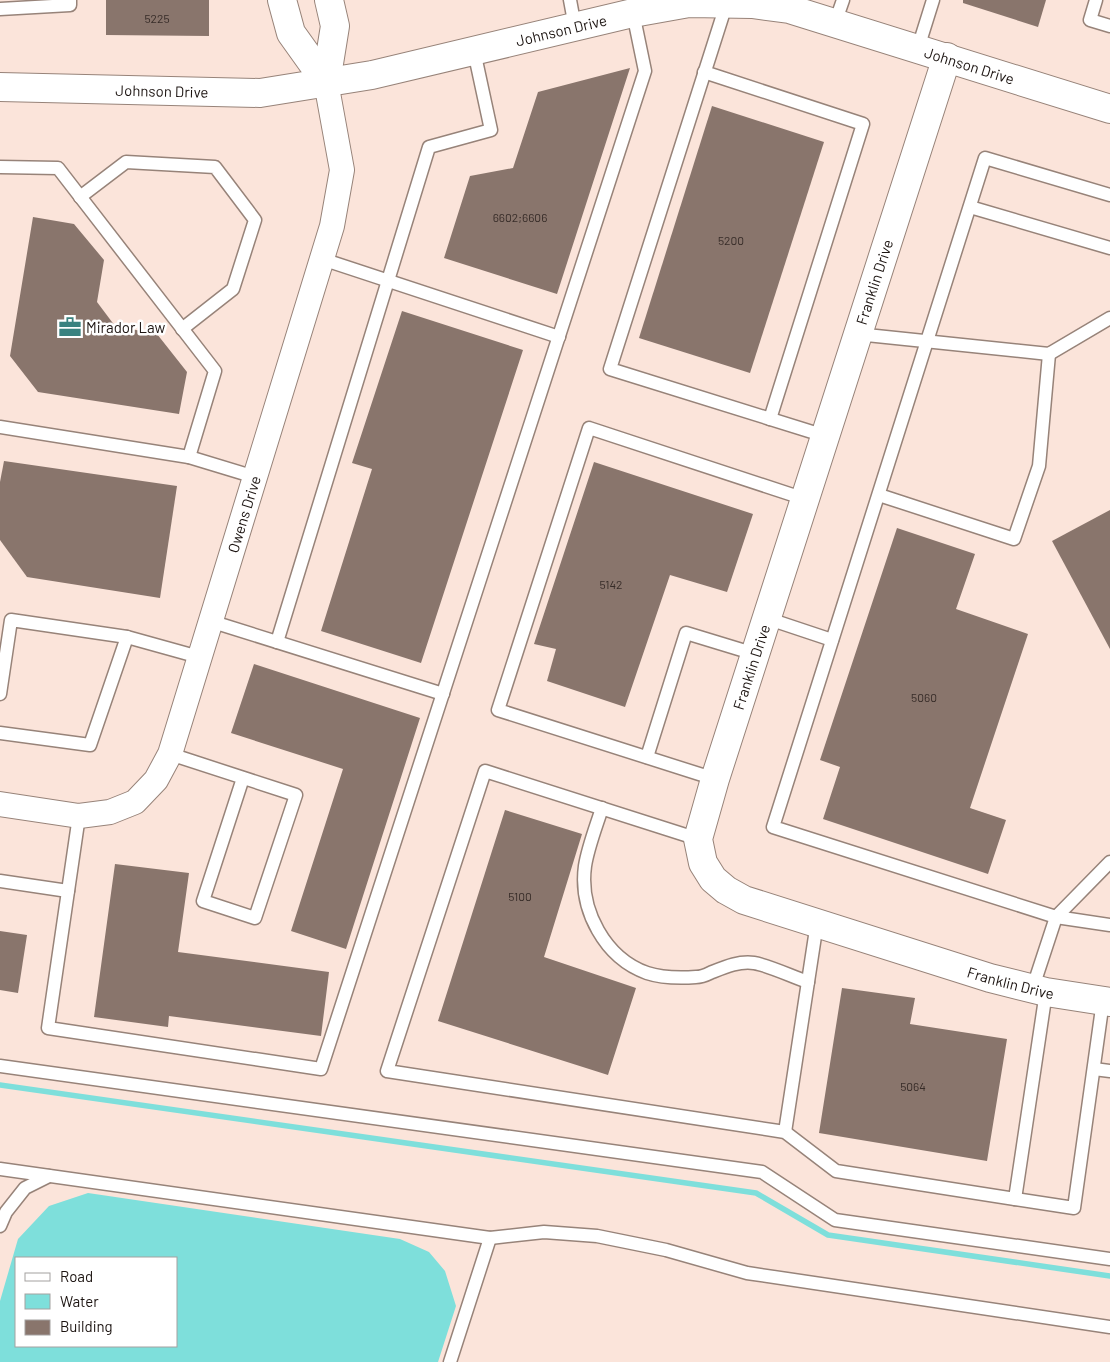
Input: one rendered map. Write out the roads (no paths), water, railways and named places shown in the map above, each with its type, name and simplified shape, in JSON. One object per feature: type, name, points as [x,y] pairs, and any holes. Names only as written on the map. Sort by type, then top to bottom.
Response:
[{"type":"street","name":"Owens Drive","points":[[282,0],[291,33],[326,82]]},
{"type":"street","name":"Owens Drive","points":[[0,804],[79,816],[110,812],[136,802],[156,780],[170,754],[332,226],[342,170],[326,82],[335,26],[329,0]]},
{"type":"street","name":"Johnson Drive","points":[[0,87],[260,93],[372,75],[680,2],[727,1],[789,9],[839,12],[918,48],[1110,109]]},
{"type":"street","name":"Franklin Drive","points":[[947,57],[714,779],[698,839],[703,863],[713,879],[726,890],[744,900],[990,978],[1039,991],[1107,1002]]},
{"type":"lane","points":[[0,8],[70,5],[70,0]]},
{"type":"lane","points":[[570,0],[575,27]]},
{"type":"lane","points":[[918,48],[934,0]]},
{"type":"lane","points":[[1096,0],[1090,20],[1110,26]]},
{"type":"lane","points":[[727,1],[610,369],[825,436]]},
{"type":"lane","points":[[79,816],[48,1028],[321,1069],[645,71],[633,13]]},
{"type":"lane","points":[[278,642],[429,147],[491,130],[474,50]]},
{"type":"lane","points":[[704,72],[863,124],[770,419]]},
{"type":"lane","points":[[1110,196],[985,158],[773,827],[1056,917],[1110,925]]},
{"type":"lane","points":[[80,197],[126,162],[215,168],[255,220],[233,289],[182,329]]},
{"type":"lane","points":[[0,167],[58,168],[215,371],[189,457]]},
{"type":"lane","points":[[970,206],[1110,248]]},
{"type":"lane","points":[[322,260],[559,337]]},
{"type":"lane","points":[[857,334],[1049,354],[1110,318]]},
{"type":"lane","points":[[878,495],[1014,538],[1039,466],[1049,354]]},
{"type":"lane","points":[[0,427],[189,457],[255,477]]},
{"type":"lane","points":[[714,779],[498,710],[589,428],[804,499]]},
{"type":"lane","points":[[766,618],[832,640]]},
{"type":"lane","points":[[0,694],[11,620],[127,637],[199,657]]},
{"type":"lane","points":[[210,621],[443,694]]},
{"type":"lane","points":[[647,757],[686,633],[755,654]]},
{"type":"lane","points":[[0,733],[90,745],[127,637]]},
{"type":"lane","points":[[170,754],[296,795],[255,918],[202,901],[243,778]]},
{"type":"lane","points":[[698,839],[485,771],[387,1071],[785,1132],[836,1171],[1074,1208],[1094,1069],[1107,1002]]},
{"type":"lane","points":[[602,808],[585,867],[587,902],[592,919],[600,934],[610,948],[626,962],[648,973],[672,977],[699,978],[733,963],[755,963],[808,982]]},
{"type":"lane","points":[[1016,1199],[1039,991],[1056,917],[1110,862]]},
{"type":"lane","points":[[0,881],[68,891]]},
{"type":"lane","points":[[785,1132],[817,923]]},
{"type":"lane","points":[[0,1066],[762,1172],[835,1220],[1110,1258]]},
{"type":"lane","points":[[1094,1069],[1110,1071]]},
{"type":"lane","points":[[0,1169],[490,1238],[544,1232],[596,1236],[666,1250],[747,1273],[1110,1327]]},
{"type":"lane","points":[[0,1226],[6,1212],[25,1188],[49,1176]]},
{"type":"lane","points":[[450,1362],[490,1238]]},
{"type":"water","points":[[88,1193],[400,1239],[429,1252],[445,1271],[456,1306],[438,1362],[0,1362],[0,1301],[18,1239],[49,1206]]},
{"type":"waterway","points":[[0,1085],[756,1193],[828,1235],[1110,1276]]},
{"type":"place","name":"Mirador Law","points":[[70,327]]}]
